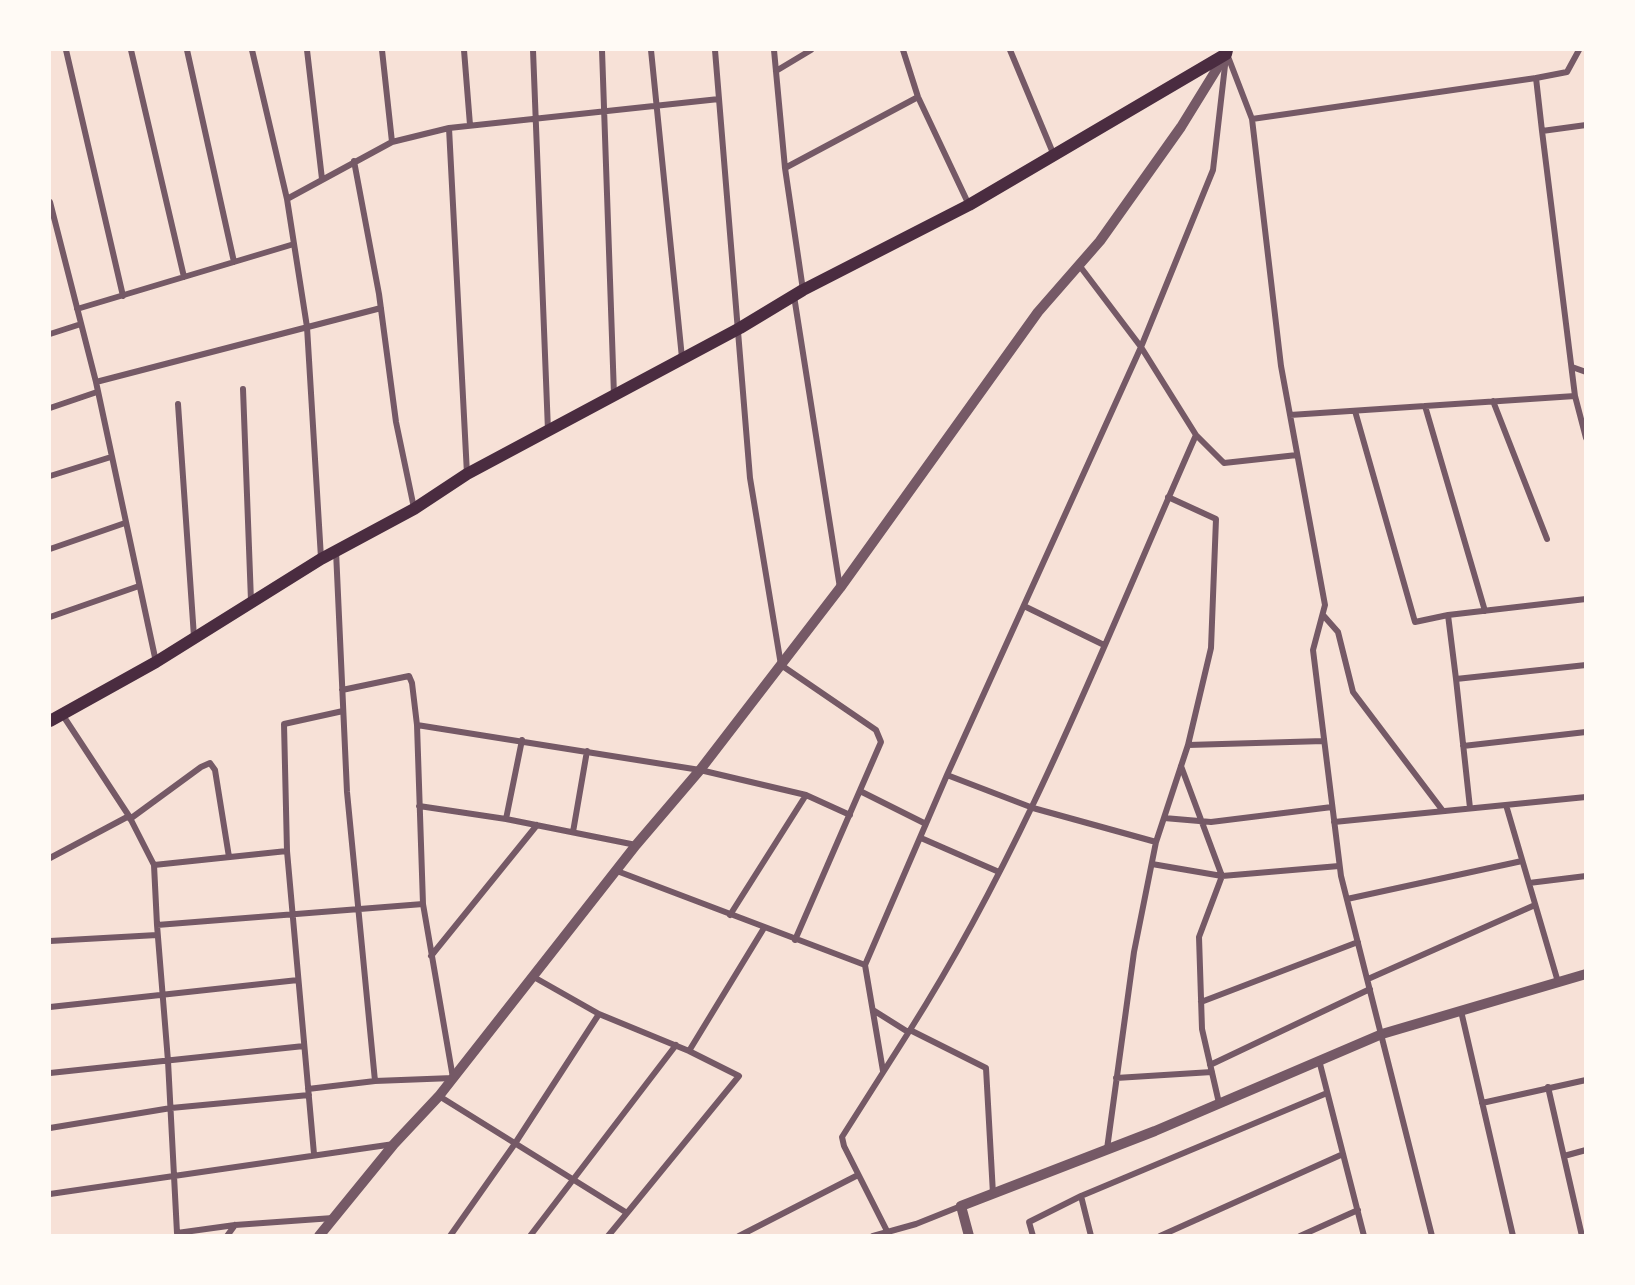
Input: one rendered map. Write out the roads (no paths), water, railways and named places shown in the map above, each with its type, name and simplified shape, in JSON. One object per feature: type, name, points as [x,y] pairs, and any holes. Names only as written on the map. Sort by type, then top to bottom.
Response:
[{"type":"main road","points":[[50,721],[156,662],[321,559],[414,509],[466,474],[740,328],[798,293],[969,205],[1053,153],[1227,52]]},
{"type":"street","points":[[66,50],[123,296]]},
{"type":"street","points":[[130,50],[184,277]]},
{"type":"street","points":[[187,50],[234,262]]},
{"type":"street","points":[[252,50],[287,199],[307,327],[321,559]]},
{"type":"street","points":[[307,50],[322,179]]},
{"type":"street","points":[[382,50],[392,142]]},
{"type":"street","points":[[464,50],[470,125]]},
{"type":"street","points":[[533,50],[548,431]]},
{"type":"street","points":[[602,50],[614,395]]},
{"type":"street","points":[[651,50],[682,358]]},
{"type":"street","points":[[715,50],[740,328],[750,478],[781,665],[879,733],[880,745],[795,939]]},
{"type":"street","points":[[774,50],[798,293],[840,588]]},
{"type":"street","points":[[776,71],[811,50]]},
{"type":"street","points":[[903,50],[918,97],[969,205]]},
{"type":"street","points":[[1010,50],[1053,153]]},
{"type":"street","points":[[1252,119],[1567,72],[1579,50]]},
{"type":"street","points":[[1227,52],[1252,119],[1281,366],[1325,605],[1313,650],[1339,866],[1432,1236]]},
{"type":"street","points":[[319,1236],[394,1143],[439,1096],[636,845],[700,770],[781,665],[840,588],[1038,312],[1100,241],[1151,170],[1227,52]]},
{"type":"street","points":[[883,1071],[865,965],[947,775],[1141,347],[1214,170],[1227,52]]},
{"type":"street","points":[[1536,78],[1575,396],[1586,438]]},
{"type":"street","points":[[785,168],[918,97]]},
{"type":"street","points":[[287,199],[392,142],[449,128],[719,99]]},
{"type":"street","points":[[1542,131],[1586,125]]},
{"type":"street","points":[[449,128],[466,474]]},
{"type":"street","points":[[354,161],[381,308],[396,422],[414,509]]},
{"type":"street","points":[[50,202],[96,382],[156,662]]},
{"type":"street","points":[[77,309],[294,244]]},
{"type":"street","points":[[1079,266],[1141,347],[1196,435],[1224,463],[1298,455]]},
{"type":"street","points":[[96,382],[381,308]]},
{"type":"street","points":[[50,334],[81,324]]},
{"type":"street","points":[[1572,367],[1586,372]]},
{"type":"street","points":[[243,389],[251,601]]},
{"type":"street","points":[[50,408],[98,392]]},
{"type":"street","points":[[1290,415],[1575,396]]},
{"type":"street","points":[[1493,401],[1546,539]]},
{"type":"street","points":[[178,404],[194,638]]},
{"type":"street","points":[[1425,406],[1485,611]]},
{"type":"street","points":[[1355,411],[1415,622],[1448,615],[1586,599]]},
{"type":"street","points":[[887,1231],[858,1175],[842,1137],[947,971],[1033,808],[1196,435]]},
{"type":"street","points":[[50,476],[111,458]]},
{"type":"street","points":[[1107,1150],[1134,952],[1156,842],[1188,745],[1211,648],[1216,519],[1168,497]]},
{"type":"street","points":[[50,549],[125,523]]},
{"type":"street","points":[[336,551],[347,792],[375,1081]]},
{"type":"street","points":[[50,617],[139,586]]},
{"type":"street","points":[[1024,606],[1104,645]]},
{"type":"street","points":[[1323,615],[1338,632],[1349,680],[1356,696],[1443,811]]},
{"type":"street","points":[[1448,615],[1470,808]]},
{"type":"street","points":[[1456,679],[1586,665]]},
{"type":"street","points":[[342,690],[408,676],[412,683],[417,725],[423,904],[453,1078]]},
{"type":"street","points":[[314,1154],[287,851],[284,724],[343,711]]},
{"type":"street","points":[[62,714],[130,817],[154,865],[157,935],[171,1108],[174,1234],[235,1225],[333,1218]]},
{"type":"street","points":[[417,725],[700,770],[806,795],[850,815]]},
{"type":"street","points":[[1463,747],[1586,732]]},
{"type":"street","points":[[506,819],[522,740]]},
{"type":"street","points":[[1188,745],[1324,741]]},
{"type":"street","points":[[573,832],[587,751]]},
{"type":"street","points":[[50,858],[130,817],[201,767],[210,764],[215,770],[229,857]]},
{"type":"street","points":[[1181,766],[1222,876],[1199,937],[1202,1029],[1219,1103]]},
{"type":"street","points":[[947,775],[1033,808],[1156,842]]},
{"type":"street","points":[[860,791],[926,824]]},
{"type":"street","points":[[730,915],[806,795]]},
{"type":"street","points":[[1334,822],[1586,797]]},
{"type":"street","points":[[1506,805],[1558,982]]},
{"type":"street","points":[[419,806],[506,819],[636,845]]},
{"type":"street","points":[[1164,818],[1202,821],[1332,807]]},
{"type":"street","points":[[431,956],[537,825]]},
{"type":"street","points":[[921,838],[999,873]]},
{"type":"street","points":[[154,865],[287,851]]},
{"type":"street","points":[[1347,899],[1522,861]]},
{"type":"street","points":[[1152,864],[1222,876],[1339,866]]},
{"type":"street","points":[[617,871],[865,965]]},
{"type":"street","points":[[1529,883],[1586,876]]},
{"type":"street","points":[[157,925],[358,911],[423,904]]},
{"type":"street","points":[[1368,979],[1535,905]]},
{"type":"street","points":[[689,1051],[764,928]]},
{"type":"street","points":[[50,941],[157,935]]},
{"type":"street","points":[[1201,1002],[1358,942]]},
{"type":"street","points":[[873,1236],[916,1224],[1107,1150],[1382,1034],[1586,974]]},
{"type":"street","points":[[532,976],[599,1014],[689,1051],[739,1076],[608,1236]]},
{"type":"street","points":[[50,1007],[298,980]]},
{"type":"street","points":[[1116,1078],[1211,1069],[1370,989]]},
{"type":"street","points":[[873,1010],[909,1031],[986,1068],[993,1194]]},
{"type":"street","points":[[1461,1011],[1513,1236]]},
{"type":"street","points":[[450,1236],[514,1145],[599,1014]]},
{"type":"street","points":[[530,1236],[675,1045]]},
{"type":"street","points":[[50,1073],[304,1046]]},
{"type":"street","points":[[1319,1060],[1364,1236]]},
{"type":"street","points":[[50,1128],[171,1108],[308,1092],[375,1081],[453,1078]]},
{"type":"street","points":[[1482,1103],[1586,1080]]},
{"type":"street","points":[[1548,1087],[1582,1236]]},
{"type":"street","points":[[1033,1236],[1029,1222],[1081,1196],[1328,1093]]},
{"type":"street","points":[[439,1096],[514,1145],[627,1213]]},
{"type":"street","points":[[50,1194],[394,1143]]},
{"type":"street","points":[[1564,1156],[1586,1150]]},
{"type":"street","points":[[1160,1236],[1343,1154]]},
{"type":"street","points":[[739,1236],[858,1175]]},
{"type":"street","points":[[1081,1196],[1091,1236]]},
{"type":"street","points":[[961,1206],[969,1236]]},
{"type":"street","points":[[1300,1236],[1358,1210]]},
{"type":"street","points":[[227,1236],[235,1225]]}]
